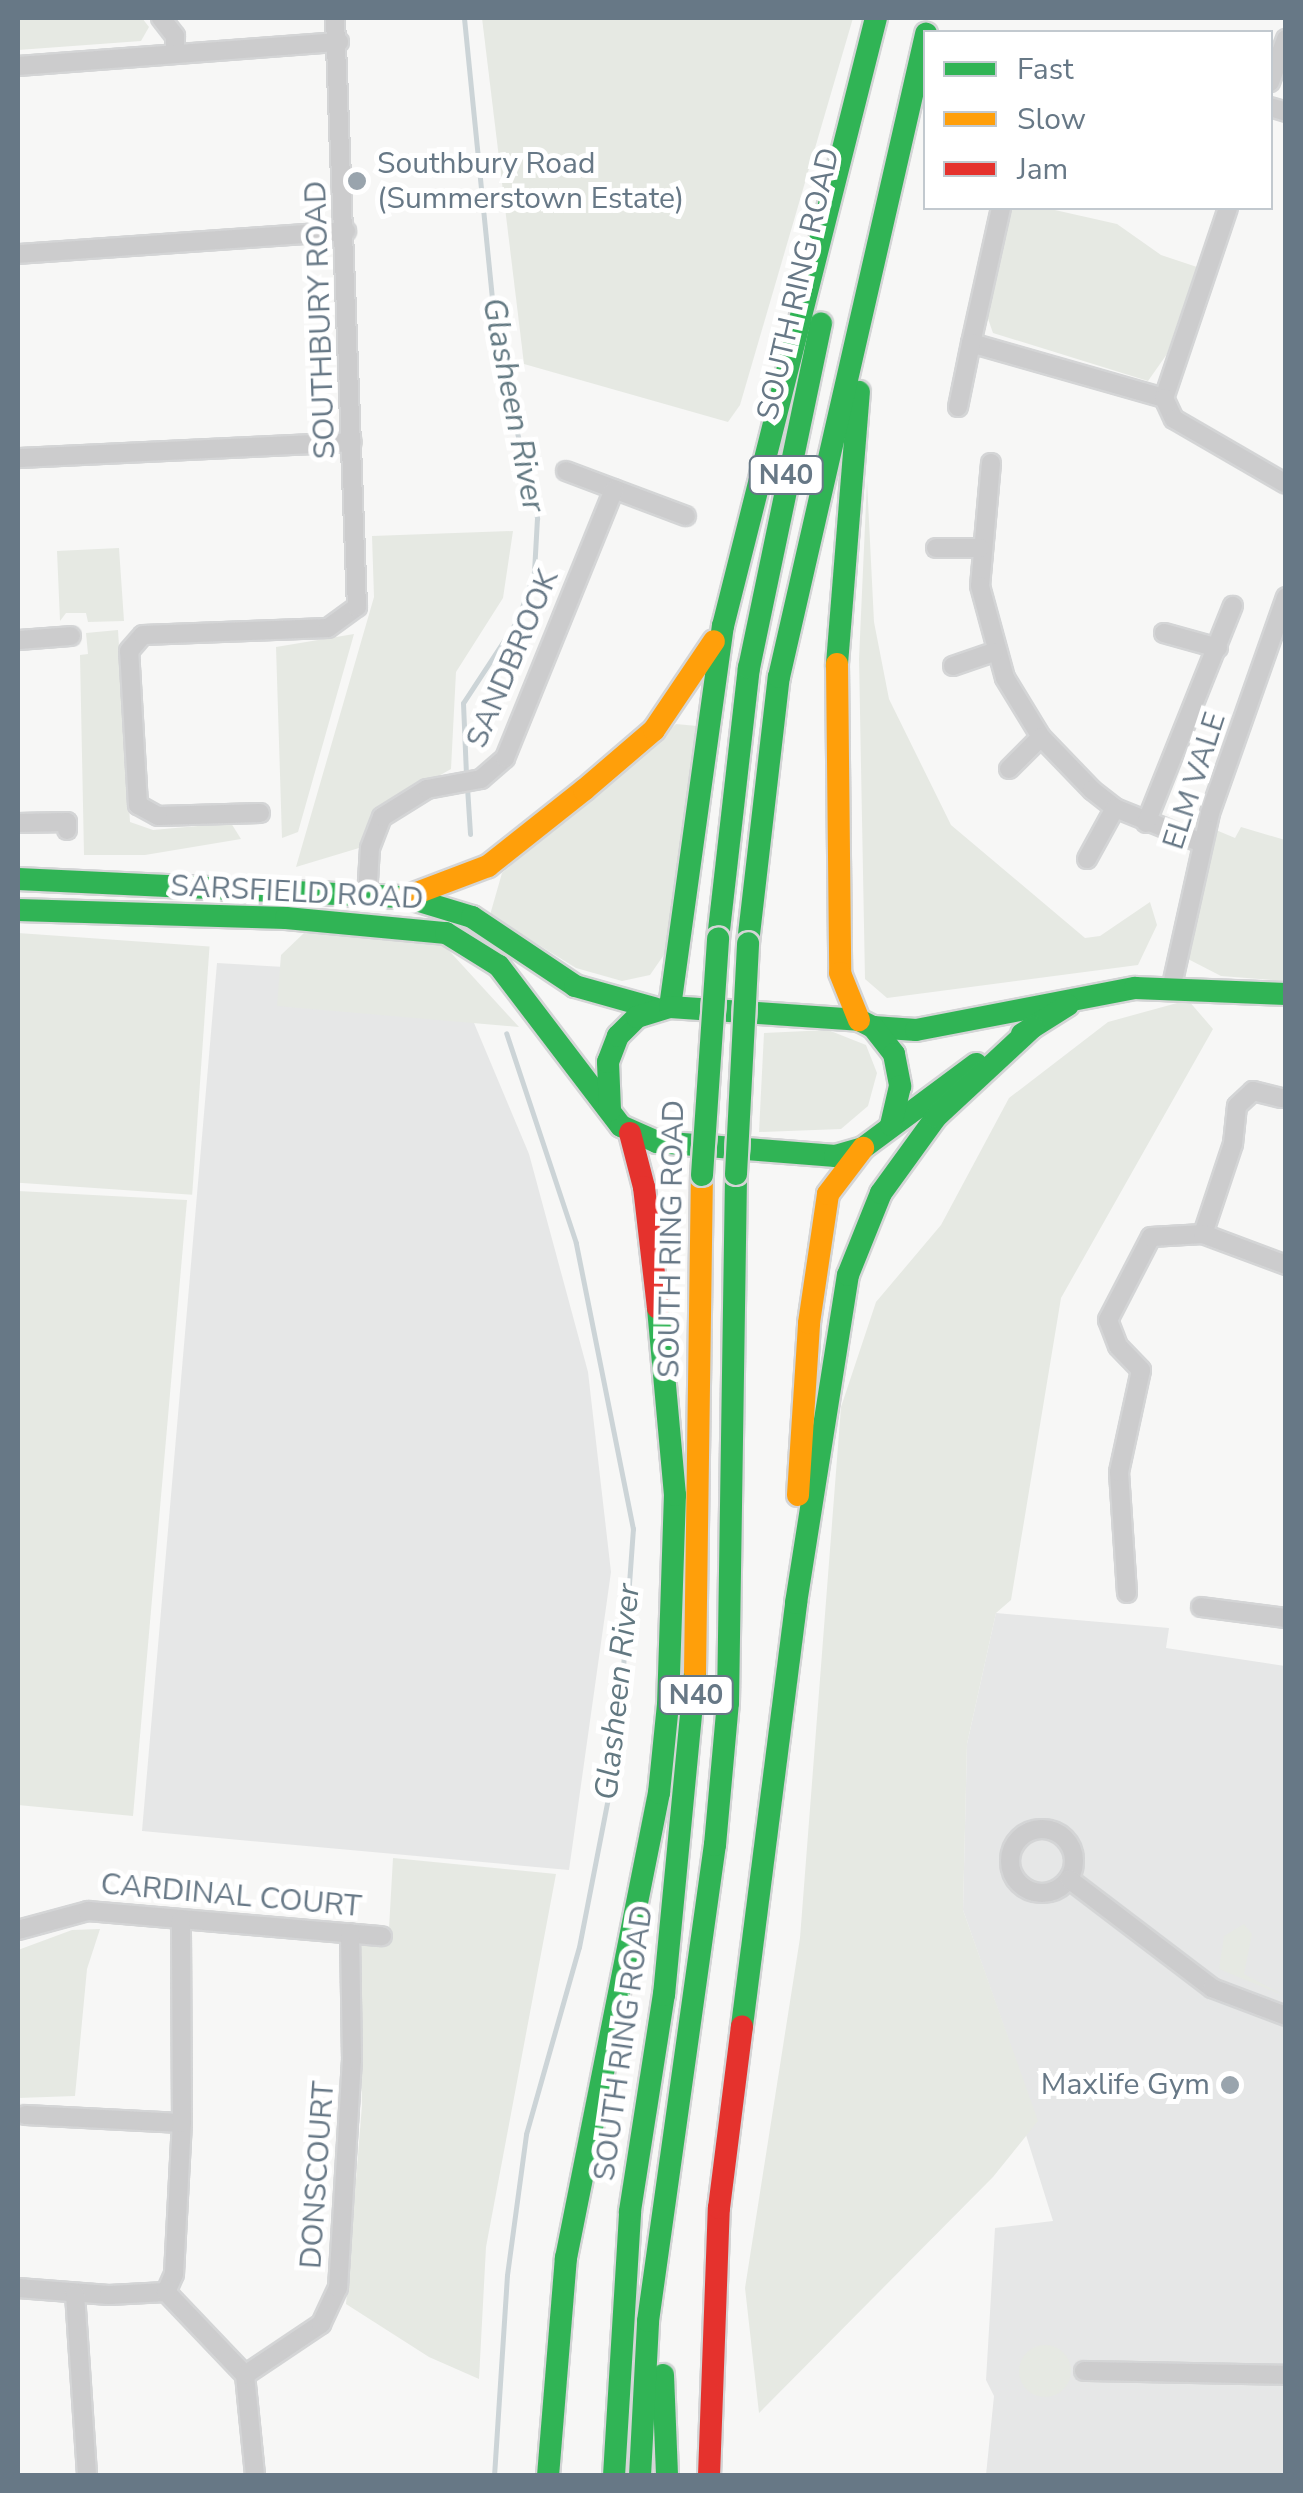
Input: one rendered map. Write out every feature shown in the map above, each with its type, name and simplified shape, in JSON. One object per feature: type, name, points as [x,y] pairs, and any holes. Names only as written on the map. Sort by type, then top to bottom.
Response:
[{"type":"main road","points":[[610,1111],[608,1062],[618,1036],[662,1008],[723,626],[876,18]]},
{"type":"main road","name":"SOUTH RING ROAD","points":[[614,2476],[630,2211],[664,1994],[695,1704],[702,1175],[718,939],[749,668],[782,490],[893,18]]},
{"type":"main road","name":"SOUTH RING ROAD","points":[[640,2476],[668,2156],[695,2000],[728,1703],[736,1174],[748,943],[779,677],[923,46]]},
{"type":"main road","points":[[872,263],[837,624],[840,973],[866,1023],[894,1054],[900,1086],[891,1125]]},
{"type":"main road","points":[[406,897],[488,866],[584,790],[654,730],[723,626]]},
{"type":"main road","name":"SARSFIELD ROAD","points":[[18,879],[406,897],[472,917],[575,986],[662,1008],[866,1023]]},
{"type":"main road","name":"SARSFIELD ROAD","points":[[18,910],[286,918],[446,933],[499,966],[630,1133]]},
{"type":"main road","points":[[866,1023],[916,1030],[1172,985],[1286,994]]},
{"type":"main road","points":[[796,1603],[809,1324],[828,1194],[862,1148],[891,1125],[1068,1004]]},
{"type":"main road","points":[[709,2476],[720,2208],[796,1603],[848,1274],[882,1193],[936,1117],[1033,1027]]},
{"type":"main road","points":[[548,2476],[566,2258],[652,1830],[668,1704],[675,1513],[671,1425],[644,1187],[630,1133],[813,1158],[862,1148]]},
{"type":"main road","points":[[667,2476],[668,2156]]},
{"type":"main road","points":[[593,2476],[598,2377],[630,2211]]},
{"type":"street","points":[[161,18],[175,51]]},
{"type":"street","name":"SOUTHBURY ROAD","points":[[260,813],[158,816],[138,806],[129,652],[143,635],[328,628],[352,613],[358,597],[339,42],[334,18]]},
{"type":"street","points":[[1273,74],[1286,39]]},
{"type":"street","points":[[18,66],[175,51],[339,42]]},
{"type":"street","points":[[958,407],[1001,210]]},
{"type":"street","points":[[1227,210],[1164,398],[1174,419],[1284,483]]},
{"type":"street","points":[[18,254],[346,232]]},
{"type":"street","points":[[971,343],[1164,398]]},
{"type":"street","points":[[18,458],[352,442]]},
{"type":"street","points":[[992,463],[980,548],[994,652],[1041,737],[1114,808],[1202,843]]},
{"type":"street","points":[[566,471],[686,516]]},
{"type":"street","name":"SANDBROOK","points":[[368,896],[372,838],[382,817],[446,783],[481,779],[504,758],[614,489]]},
{"type":"street","points":[[936,548],[980,548]]},
{"type":"street","name":"ELM VALE","points":[[1172,985],[1202,843],[1286,597]]},
{"type":"street","points":[[1146,823],[1233,606]]},
{"type":"street","points":[[1164,633],[1218,648]]},
{"type":"street","points":[[18,640],[70,636]]},
{"type":"street","points":[[953,666],[994,652]]},
{"type":"street","points":[[1009,769],[1041,737]]},
{"type":"street","points":[[1087,858],[1114,808]]},
{"type":"street","points":[[18,822],[67,822],[67,830]]},
{"type":"street","points":[[1203,1234],[1233,1144],[1236,1106],[1253,1091],[1280,1098]]},
{"type":"street","points":[[1127,1593],[1118,1472],[1141,1370],[1118,1346],[1108,1320],[1151,1237],[1203,1234],[1286,1264]]},
{"type":"street","points":[[1202,1607],[1286,1618]]},
{"type":"street","points":[[1069,1879],[1212,1988],[1286,2016]]},
{"type":"street","name":"CARDINAL COURT","points":[[18,1930],[88,1911],[382,1936]]},
{"type":"street","points":[[166,2292],[174,2274],[182,2123],[182,1920]]},
{"type":"street","name":"DONSCOURT","points":[[245,2375],[320,2324],[338,2288],[352,2060],[350,1933]]},
{"type":"street","points":[[25,2116],[182,2123]]},
{"type":"street","points":[[18,2288],[75,2294],[166,2292],[245,2375],[255,2476]]},
{"type":"street","points":[[75,2294],[87,2476]]},
{"type":"street","points":[[1084,2371],[1286,2374]]},
{"type":"shaded area","points":[[18,18],[142,18],[149,27],[141,41],[18,50]]},
{"type":"shaded area","points":[[482,18],[853,18],[740,405],[728,422],[524,364]]},
{"type":"shaded area","points":[[1011,210],[1055,210],[1117,224],[1161,255],[1197,267],[1167,354],[1148,381],[993,333],[986,313]]},
{"type":"shaded area","points":[[867,481],[874,622],[889,699],[951,825],[1085,938],[1100,936],[1150,902],[1157,925],[1138,965],[887,998],[865,979],[859,659]]},
{"type":"shaded area","points":[[513,531],[503,598],[456,672],[451,769],[375,812],[359,848],[296,867],[374,597],[372,536]]},
{"type":"shaded area","points":[[119,548],[124,621],[88,622],[86,613],[66,613],[60,621],[57,551]]},
{"type":"shaded area","points":[[118,630],[130,822],[153,830],[231,823],[241,839],[145,855],[84,855],[80,655],[88,654],[86,633]]},
{"type":"shaded area","points":[[354,634],[298,832],[282,838],[276,647]]},
{"type":"shaded area","points":[[676,724],[697,726],[670,946],[650,975],[622,981],[576,968],[490,915],[502,873]]},
{"type":"shaded area","points":[[1241,827],[1285,840],[1285,981],[1221,976],[1186,958],[1216,830],[1235,838]]},
{"type":"shaded area","points":[[18,933],[210,946],[192,1195],[18,1183]]},
{"type":"shaded area","points":[[304,933],[442,943],[519,1027],[277,1006],[281,955]]},
{"type":"shaded area","points":[[217,963],[422,975],[469,1011],[529,1154],[588,1372],[611,1572],[569,1870],[142,1831]]},
{"type":"shaded area","points":[[1188,1000],[1213,1029],[1061,1298],[1011,1600],[996,1613],[967,1744],[963,1910],[1038,2121],[993,2177],[759,2413],[745,2288],[800,1938],[841,1407],[876,1302],[941,1225],[1009,1098],[1108,1022]]},
{"type":"shaded area","points":[[828,1030],[866,1045],[877,1073],[868,1106],[841,1129],[759,1132],[764,1033]]},
{"type":"shaded area","points":[[18,1191],[187,1200],[133,1816],[18,1805]]},
{"type":"shaded area","points":[[996,1613],[1169,1628],[1166,1648],[1285,1666],[1285,2475],[986,2475],[994,2396],[986,2380],[995,2228],[1053,2221],[1026,2135],[1037,2121],[963,1910],[967,1744]]},
{"type":"shaded area","points":[[393,1858],[556,1874],[486,2247],[479,2379],[429,2357],[346,2304],[362,2105],[359,1945],[388,1946]]},
{"type":"shaded area","points":[[1244,1924],[1252,1934],[1244,1974],[1285,1996],[1219,1969],[1224,1936]]},
{"type":"shaded area","points":[[100,1929],[87,1969],[75,2096],[18,2098],[18,1950],[72,1930]]},
{"type":"shaded area","points":[[1045,2345],[1063,2353],[1071,2371],[1063,2389],[1045,2397],[1027,2389],[1019,2371],[1027,2353]]},
{"type":"waterway","name":"Glasheen River","points":[[464,18],[497,347],[537,518],[534,572],[518,619],[463,703],[466,776]]},
{"type":"waterway","name":"Glasheen River","points":[[467,787],[470,834]]},
{"type":"waterway","points":[[494,2476],[507,2275],[526,2134],[579,1947],[617,1751],[633,1529],[576,1243],[506,1033]]},
{"type":"traffic: fast","points":[[670,1007],[723,626],[876,18]]},
{"type":"traffic: fast","points":[[748,943],[779,677],[923,47]]},
{"type":"traffic: fast","points":[[718,939],[749,668],[821,323]]},
{"type":"traffic: fast","points":[[837,664],[859,392]]},
{"type":"traffic: fast","points":[[18,879],[406,897],[472,917],[575,986],[654,1008]]},
{"type":"traffic: fast","points":[[18,910],[286,918],[446,933],[499,966],[621,1126],[657,1142],[835,1156],[863,1148],[976,1064]]},
{"type":"traffic: fast","points":[[702,1175],[718,939]]},
{"type":"traffic: fast","points":[[736,1174],[748,943]]},
{"type":"traffic: fast","points":[[873,1027],[916,1030],[1135,988],[1286,994]]},
{"type":"traffic: fast","points":[[1022,1034],[1068,1005]]},
{"type":"traffic: fast","points":[[610,1110],[608,1062],[618,1036],[637,1017],[670,1007],[859,1020],[873,1027],[894,1054],[900,1086],[891,1125]]},
{"type":"traffic: fast","points":[[742,2026],[796,1603],[848,1275],[881,1193],[936,1117],[1033,1027]]},
{"type":"traffic: fast","points":[[640,2476],[648,2321],[715,1845],[728,1703],[736,1174]]},
{"type":"traffic: fast","points":[[548,2476],[566,2258],[659,1793],[668,1705],[675,1495],[658,1308]]},
{"type":"traffic: fast","points":[[614,2476],[630,2211],[664,1995],[695,1672]]},
{"type":"traffic: fast","points":[[663,2375],[667,2476]]},
{"type":"traffic: slow","points":[[406,897],[488,866],[584,790],[654,730],[714,641]]},
{"type":"traffic: slow","points":[[837,664],[840,973],[859,1020]]},
{"type":"traffic: slow","points":[[798,1495],[809,1323],[828,1194],[863,1148]]},
{"type":"traffic: slow","points":[[695,1672],[702,1175]]},
{"type":"traffic: jam","points":[[630,1133],[644,1187],[658,1308]]},
{"type":"traffic: jam","points":[[709,2476],[719,2208],[742,2026]]},
{"type":"place","name":"Southbury Road (Summerstown Estate)","points":[[357,181]]},
{"type":"place","name":"Maxlife Gym","points":[[1230,2085]]}]
